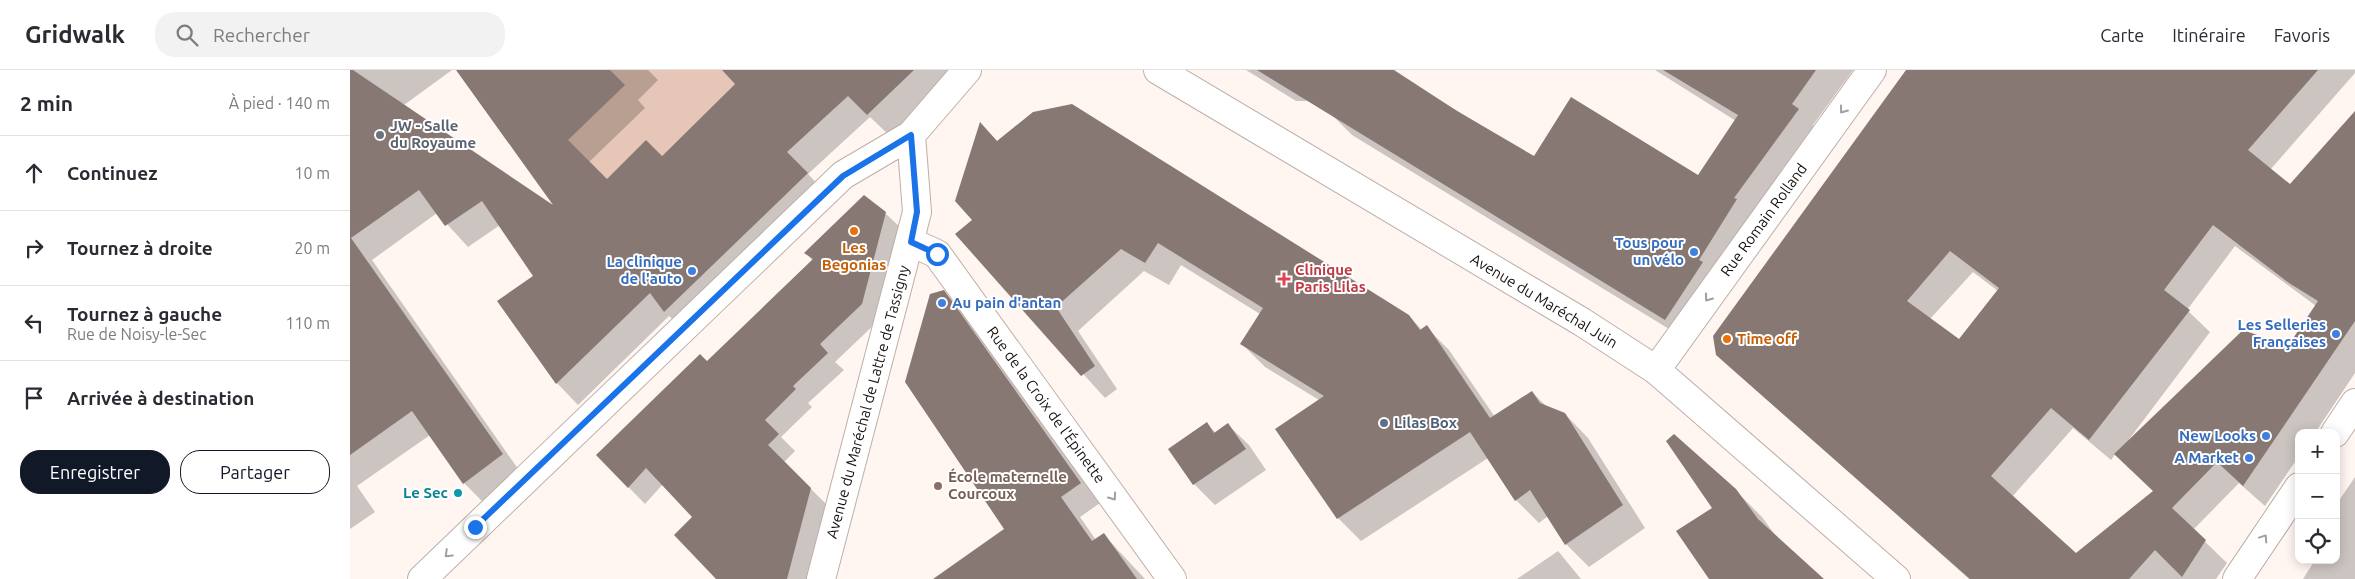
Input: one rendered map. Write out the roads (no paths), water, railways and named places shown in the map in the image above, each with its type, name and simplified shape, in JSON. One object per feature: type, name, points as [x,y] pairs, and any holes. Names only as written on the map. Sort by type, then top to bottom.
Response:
[{"type":"street","points":[[422,579],[843,176],[911,135],[966,70]]},
{"type":"street","name":"Avenue du Maréchal Juin","points":[[1158,70],[1582,322],[1656,370],[1896,579]]},
{"type":"street","name":"Rue Romain Rolland","points":[[1656,370],[1872,70]]},
{"type":"street","name":"Avenue du Maréchal de Lattre de Tassigny","points":[[821,579],[911,242],[917,212],[911,135]]},
{"type":"street","name":"Rue de la Croix de l'Épinette","points":[[911,242],[937,254],[1172,579]]},
{"type":"street","points":[[2338,429],[2355,403]]},
{"type":"street","points":[[2237,579],[2295,493]]},
{"type":"place","name":"JW - Salle du Royaume","points":[[380,135]]},
{"type":"place","name":"Les Begonias","points":[[854,231]]},
{"type":"place","name":"Tous pour un vélo","points":[[1694,252]]},
{"type":"place","name":"La clinique de l'auto","points":[[692,271]]},
{"type":"place","name":"Clinique Paris Lilas","points":[[1284,279]]},
{"type":"place","name":"Au pain d'antan","points":[[942,303]]},
{"type":"place","name":"Les Selleries Françaises","points":[[2336,334]]},
{"type":"place","name":"Time off","points":[[1727,339]]},
{"type":"place","name":"Lilas Box","points":[[1384,423]]},
{"type":"place","name":"New Looks","points":[[2266,436]]},
{"type":"place","name":"A Market","points":[[2249,458]]},
{"type":"place","name":"École maternelle Courcoux","points":[[938,486]]},
{"type":"place","name":"Le Sec","points":[[458,493]]}]
